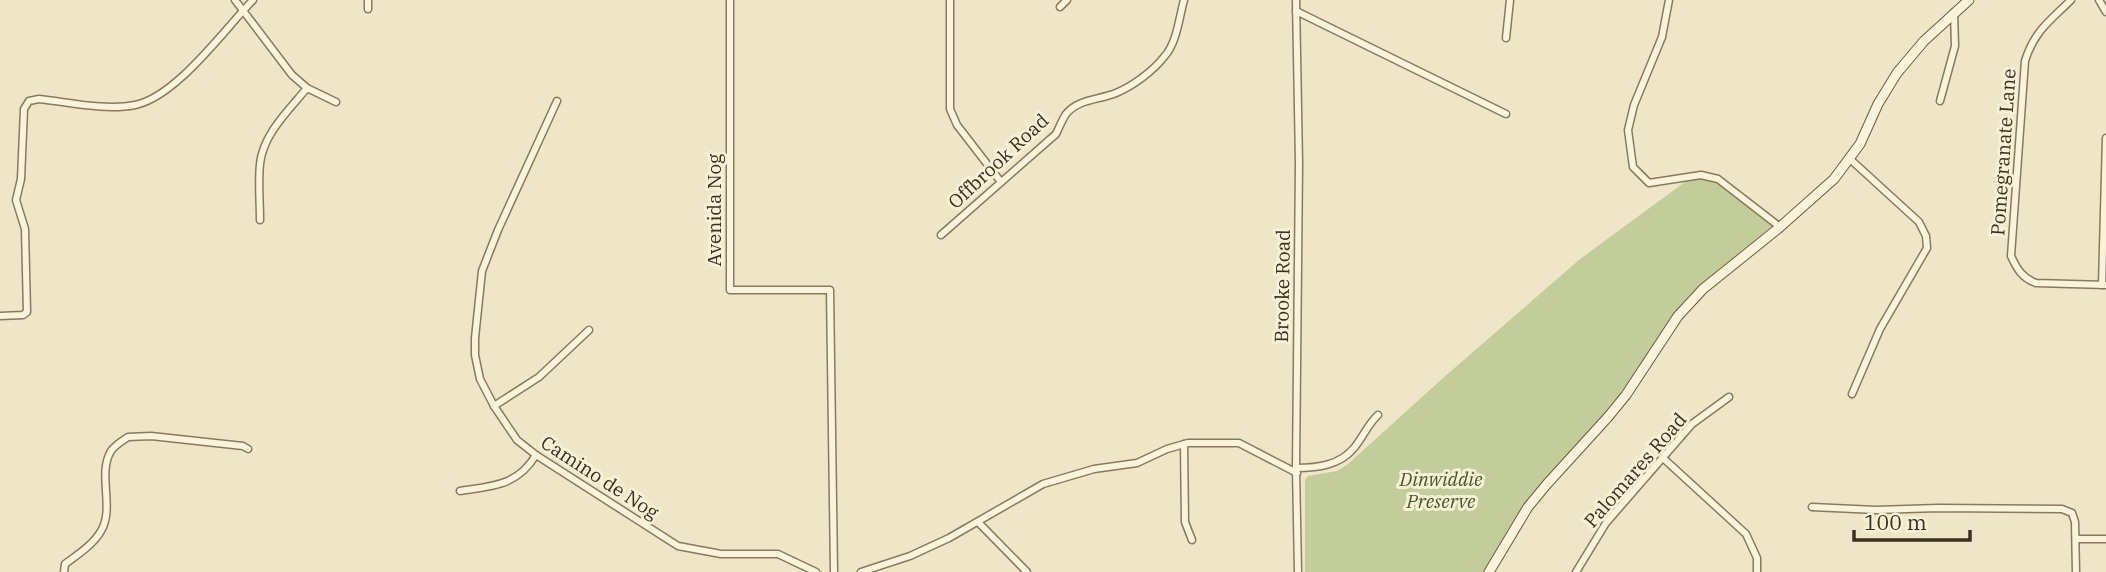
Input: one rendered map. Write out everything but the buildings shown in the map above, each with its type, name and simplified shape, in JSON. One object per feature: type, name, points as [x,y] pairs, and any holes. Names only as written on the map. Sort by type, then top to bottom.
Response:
[{"type":"main road","points":[[1489,572],[1528,507],[1626,395],[1678,316],[1703,289],[1834,179],[1860,144],[1878,104],[1897,73],[1924,41],[1969,0]]},
{"type":"street","points":[[235,0],[292,75],[307,88],[336,102]]},
{"type":"street","points":[[0,316],[23,315],[27,310],[25,229],[16,200],[21,179],[24,109],[29,101],[39,99],[116,107],[148,102],[178,80],[253,0]]},
{"type":"street","points":[[368,0],[368,9]]},
{"type":"street","name":"Avenida Nog","points":[[730,0],[730,290],[830,290],[834,572]]},
{"type":"street","points":[[950,0],[950,109],[957,125],[1001,182]]},
{"type":"street","points":[[1060,7],[1067,0]]},
{"type":"street","name":"Offbrook Road","points":[[941,235],[1056,134],[1065,115],[1074,107],[1088,100],[1116,93],[1141,78],[1165,57],[1172,45],[1184,0]]},
{"type":"street","name":"Brooke Road","points":[[1296,0],[1298,572]]},
{"type":"street","points":[[1506,38],[1510,0]]},
{"type":"street","points":[[1668,0],[1662,37],[1629,121],[1628,140],[1633,167],[1649,183],[1701,175],[1718,179],[1780,227]]},
{"type":"street","name":"Pomegranate Lane","points":[[2071,0],[2040,29],[2025,61],[2011,256],[2020,274],[2036,283],[2104,285]]},
{"type":"street","points":[[2099,0],[2106,12]]},
{"type":"street","points":[[1296,11],[1506,114]]},
{"type":"street","points":[[1940,101],[1955,46],[1954,12]]},
{"type":"street","points":[[260,220],[260,163],[263,149],[270,133],[307,88]]},
{"type":"street","name":"Camino de Nog","points":[[557,101],[482,271],[475,355],[480,379],[494,406],[517,440],[536,455],[678,545],[721,554],[778,554],[816,572]]},
{"type":"street","points":[[2104,285],[2106,138]]},
{"type":"street","points":[[1850,159],[1919,222],[1926,236],[1927,248],[1880,329],[1852,394]]},
{"type":"street","points":[[494,406],[539,377],[589,330]]},
{"type":"street","name":"Palomares Road","points":[[1576,572],[1606,523],[1692,425],[1729,397]]},
{"type":"street","points":[[861,572],[910,556],[949,538],[1043,484],[1094,469],[1137,463],[1184,444],[1239,443],[1297,471],[1319,467],[1341,459],[1354,449],[1378,415]]},
{"type":"street","points":[[64,572],[65,564],[94,541],[101,531],[106,516],[110,452],[128,437],[159,436],[243,446],[248,449]]},
{"type":"street","points":[[1184,444],[1185,522],[1192,540]]},
{"type":"street","points":[[460,491],[508,482],[519,475],[536,455]]},
{"type":"street","points":[[1663,458],[1746,534],[1756,558],[1758,572]]},
{"type":"street","points":[[1812,507],[1876,510],[2062,509],[2072,513],[2076,522],[2076,572]]},
{"type":"street","points":[[978,522],[1027,572]]},
{"type":"street","points":[[2076,538],[2106,539]]},
{"type":"green space","name":"Dinwiddie Preserve","points":[[1689,179],[1728,183],[1772,226],[1702,283],[1674,313],[1649,356],[1523,512],[1486,572],[1305,572],[1305,480],[1308,476],[1337,471],[1348,464],[1580,259]]}]
